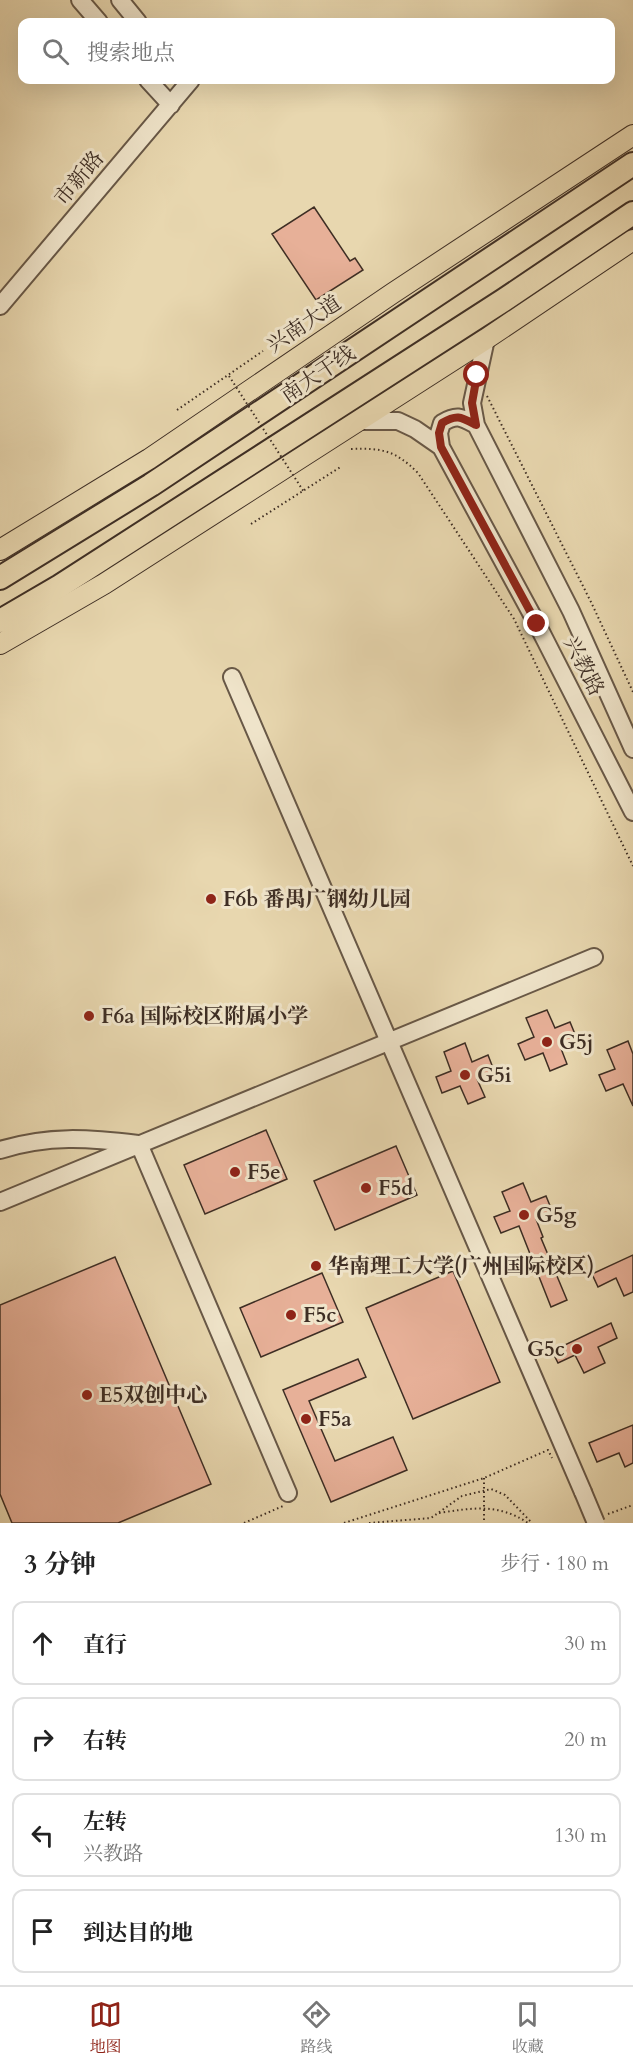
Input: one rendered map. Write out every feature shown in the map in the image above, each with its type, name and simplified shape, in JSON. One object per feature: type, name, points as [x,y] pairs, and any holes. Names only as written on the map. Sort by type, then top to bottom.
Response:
[{"type":"highway","name":"南大干线","points":[[2,577],[151,485],[633,164]]},
{"type":"highway","name":"南大干线","points":[[0,621],[60,586],[396,370],[633,213]]},
{"type":"main road","name":"兴南大道","points":[[0,550],[149,459],[393,293],[633,135]]},
{"type":"main road","points":[[0,644],[104,584],[486,339],[633,240]]},
{"type":"street","points":[[80,0],[96,18]]},
{"type":"street","points":[[120,0],[135,18]]},
{"type":"street","points":[[152,84],[171,105]]},
{"type":"street","name":"市新路","points":[[0,306],[171,105],[186,84]]},
{"type":"street","points":[[476,425],[472,403],[486,339]]},
{"type":"street","points":[[441,447],[439,433],[442,423],[453,416],[476,425]]},
{"type":"street","points":[[358,421],[398,422],[416,429],[441,447]]},
{"type":"street","name":"兴教路","points":[[476,425],[571,611],[633,749]]},
{"type":"street","name":"兴教路","points":[[441,447],[537,624],[633,812]]},
{"type":"street","points":[[232,677],[583,1492],[600,1519]]},
{"type":"street","points":[[0,1202],[594,957]]},
{"type":"street","points":[[0,1150],[15,1145],[57,1138],[98,1139],[139,1144]]},
{"type":"street","points":[[139,1144],[288,1493]]},
{"type":"path","points":[[177,410],[263,351]]},
{"type":"path","points":[[477,375],[591,602],[633,692]]},
{"type":"path","points":[[229,376],[304,492]]},
{"type":"path","points":[[351,449],[370,448],[386,452],[404,459],[418,473],[514,619],[633,866]]},
{"type":"path","points":[[251,525],[342,466]]},
{"type":"path","points":[[344,1523],[484,1478],[548,1450]]},
{"type":"path","points":[[484,1478],[484,1523]]},
{"type":"path","points":[[369,1523],[431,1518],[462,1496],[490,1489],[505,1496],[530,1523]]},
{"type":"path","points":[[244,1523],[283,1506],[288,1493]]},
{"type":"path","points":[[600,1519],[633,1505]]},
{"type":"path","points":[[436,1514],[466,1509],[500,1509],[530,1523]]},
{"type":"building","points":[[314,207],[350,261],[355,258],[363,270],[316,300],[272,234]]},
{"type":"building","name":"G5j","points":[[547,1010],[555,1028],[570,1022],[577,1039],[560,1046],[567,1064],[550,1071],[543,1053],[525,1060],[518,1044],[534,1037],[526,1018]]},
{"type":"building","points":[[628,1041],[633,1054],[633,1106],[623,1084],[606,1091],[599,1075],[615,1069],[607,1050]]},
{"type":"building","name":"G5i","points":[[465,1043],[472,1062],[488,1055],[495,1073],[477,1079],[485,1097],[468,1104],[460,1086],[442,1093],[436,1077],[451,1071],[444,1052]]},
{"type":"building","name":"F5e","points":[[266,1130],[287,1179],[205,1214],[184,1165]]},
{"type":"building","name":"F5d","points":[[396,1146],[417,1195],[335,1230],[314,1181]]},
{"type":"building","name":"G5g","points":[[523,1183],[531,1202],[546,1196],[553,1213],[536,1219],[543,1237],[541,1238],[567,1300],[551,1307],[519,1226],[501,1233],[494,1217],[510,1211],[502,1192]]},
{"type":"building","points":[[633,1255],[633,1292],[624,1296],[616,1278],[598,1287],[592,1274]]},
{"type":"building","name":"E5双创中心","points":[[115,1257],[211,1484],[118,1523],[12,1523],[0,1494],[0,1305]]},
{"type":"building","points":[[453,1271],[500,1382],[413,1419],[366,1308]]},
{"type":"building","name":"F5c","points":[[322,1273],[343,1322],[261,1357],[240,1308]]},
{"type":"building","name":"G5c","points":[[611,1323],[617,1338],[598,1347],[605,1363],[584,1373],[575,1355],[558,1363],[552,1351]]},
{"type":"building","name":"F5a","points":[[358,1359],[366,1377],[309,1401],[335,1461],[393,1437],[407,1470],[331,1502],[283,1390]]},
{"type":"building","points":[[633,1425],[633,1463],[625,1467],[619,1453],[597,1462],[589,1443]]},
{"type":"place","name":"F6b 番禺广钢幼儿园","points":[[211,899]]},
{"type":"place","name":"F6a 国际校区附属小学","points":[[89,1016]]},
{"type":"place","name":"G5j","points":[[547,1042]]},
{"type":"place","name":"G5i","points":[[465,1075]]},
{"type":"place","name":"F5e","points":[[235,1172]]},
{"type":"place","name":"F5d","points":[[366,1188]]},
{"type":"place","name":"G5g","points":[[524,1215]]},
{"type":"place","name":"华南理工大学(广州国际校区)","points":[[316,1266]]},
{"type":"place","name":"F5c","points":[[291,1315]]},
{"type":"place","name":"G5c","points":[[577,1349]]},
{"type":"place","name":"E5双创中心","points":[[87,1395]]},
{"type":"place","name":"F5a","points":[[306,1419]]},
{"type":"route","points":[[477,375],[472,403],[476,425],[453,416],[442,423],[439,433],[441,447],[537,624]]}]
